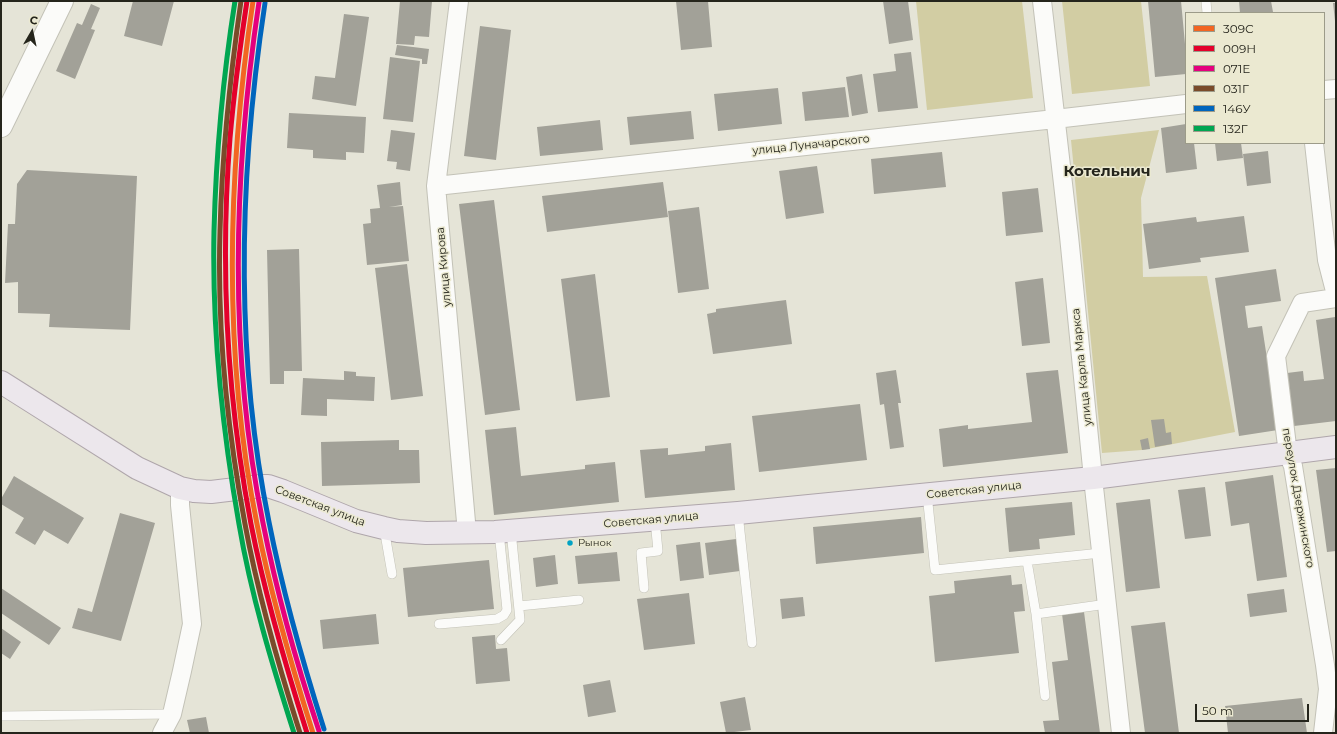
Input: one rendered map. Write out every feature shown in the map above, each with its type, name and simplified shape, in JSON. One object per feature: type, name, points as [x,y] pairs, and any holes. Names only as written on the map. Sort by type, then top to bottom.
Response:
[{"type":"main road","name":"Советская улица","points":[[1,382],[137,468],[180,488],[211,492],[268,486],[284,491],[356,521],[398,531],[426,533],[505,532],[738,513],[1093,478],[1336,447]]},
{"type":"street","name":"улица Кирова","points":[[459,1],[436,186],[467,533]]},
{"type":"street","name":"улица Карла Маркса","points":[[1042,1],[1069,236],[1093,478],[1121,733]]},
{"type":"street","points":[[1,126],[58,3]]},
{"type":"street","points":[[1325,90],[1336,89]]},
{"type":"street","name":"улица Луначарского","points":[[436,186],[1185,104]]},
{"type":"street","name":"переулок Дзержинского","points":[[1314,144],[1327,260],[1336,297],[1302,303],[1276,356],[1288,454],[1293,466],[1331,664],[1332,688],[1323,733]]},
{"type":"street","points":[[162,733],[172,714],[192,624],[180,505],[180,488]]},
{"type":"lane","points":[[1206,1],[1207,12]]},
{"type":"lane","points":[[927,494],[935,570],[1101,553]]},
{"type":"lane","points":[[738,513],[752,643]]},
{"type":"lane","points":[[644,588],[640,553],[658,551],[655,520]]},
{"type":"lane","points":[[384,528],[392,574]]},
{"type":"lane","points":[[501,640],[520,620],[519,606],[505,532]]},
{"type":"lane","points":[[439,624],[498,618],[504,615],[507,610],[505,532]]},
{"type":"lane","points":[[1027,561],[1036,614],[1045,696]]},
{"type":"lane","points":[[519,606],[579,600]]},
{"type":"lane","points":[[1036,614],[1107,604]]},
{"type":"lane","points":[[1,716],[172,714]]},
{"type":"shaded area","points":[[916,1],[1022,1],[1033,98],[927,110]]},
{"type":"shaded area","points":[[1062,1],[1141,1],[1150,86],[1072,94]]},
{"type":"shaded area","points":[[1159,130],[1141,198],[1143,277],[1207,276],[1235,432],[1142,450],[1102,453],[1071,140]]},
{"type":"building","points":[[133,1],[174,1],[162,46],[124,36]]},
{"type":"building","points":[[400,1],[432,1],[429,37],[415,36],[414,45],[396,44]]},
{"type":"building","points":[[676,1],[708,1],[712,47],[681,50]]},
{"type":"building","points":[[883,1],[908,1],[913,40],[889,44]]},
{"type":"building","points":[[1148,1],[1181,1],[1185,44],[1185,74],[1155,77]]},
{"type":"building","points":[[1239,1],[1271,1],[1273,12],[1240,12]]},
{"type":"building","points":[[1333,3],[1336,3],[1336,21],[1335,21]]},
{"type":"building","points":[[91,4],[100,8],[91,29],[95,30],[75,79],[56,71],[77,23],[82,25]]},
{"type":"building","points":[[344,14],[369,17],[356,106],[312,99],[315,76],[335,78]]},
{"type":"building","points":[[480,26],[511,30],[496,160],[464,156]]},
{"type":"building","points":[[397,45],[429,49],[427,64],[422,64],[422,59],[395,55]]},
{"type":"building","points":[[911,52],[918,108],[878,112],[873,74],[896,71],[894,54]]},
{"type":"building","points":[[390,57],[420,61],[413,122],[383,119]]},
{"type":"building","points":[[862,74],[868,113],[852,116],[846,77]]},
{"type":"building","points":[[845,87],[849,117],[805,121],[802,92]]},
{"type":"building","points":[[778,88],[782,124],[718,131],[714,94]]},
{"type":"building","points":[[691,111],[694,139],[630,145],[627,117]]},
{"type":"building","points":[[289,113],[366,117],[364,153],[346,152],[346,160],[313,158],[313,150],[287,148]]},
{"type":"building","points":[[600,120],[603,150],[540,156],[537,127]]},
{"type":"building","points":[[1185,124],[1185,144],[1194,144],[1197,169],[1166,173],[1161,128]]},
{"type":"building","points":[[391,130],[415,133],[410,171],[396,169],[397,162],[387,161]]},
{"type":"building","points":[[1215,144],[1241,144],[1243,158],[1217,161]]},
{"type":"building","points":[[1268,151],[1271,183],[1247,186],[1243,154]]},
{"type":"building","points":[[942,152],[946,187],[874,194],[871,159]]},
{"type":"building","points":[[817,166],[824,213],[786,219],[779,171]]},
{"type":"building","points":[[27,170],[137,176],[130,330],[49,327],[50,314],[18,313],[18,282],[5,283],[8,224],[15,224],[17,184]]},
{"type":"building","points":[[400,182],[402,205],[389,207],[403,206],[409,261],[367,265],[363,224],[371,223],[370,209],[380,208],[377,185]]},
{"type":"building","points":[[663,182],[668,217],[547,232],[542,196]]},
{"type":"building","points":[[1038,188],[1043,232],[1006,236],[1002,192]]},
{"type":"building","points":[[494,200],[520,410],[485,415],[459,204]]},
{"type":"building","points":[[699,207],[709,289],[678,293],[668,211]]},
{"type":"building","points":[[1244,216],[1249,252],[1200,258],[1201,262],[1149,269],[1143,224],[1196,217],[1197,222]]},
{"type":"building","points":[[299,249],[302,371],[284,371],[284,384],[270,384],[267,250]]},
{"type":"building","points":[[407,264],[423,396],[391,400],[375,268]]},
{"type":"building","points":[[1276,269],[1281,301],[1245,306],[1248,328],[1262,326],[1278,430],[1239,436],[1215,278]]},
{"type":"building","points":[[595,274],[610,397],[576,401],[561,279]]},
{"type":"building","points":[[1043,278],[1050,343],[1022,346],[1015,282]]},
{"type":"building","points":[[786,300],[792,344],[713,354],[707,314],[716,312],[716,309]]},
{"type":"building","points":[[1335,317],[1336,421],[1294,426],[1287,373],[1303,371],[1304,381],[1324,379],[1316,320]]},
{"type":"building","points":[[896,370],[901,403],[898,403],[904,447],[890,449],[884,404],[880,405],[876,373]]},
{"type":"building","points":[[1058,370],[1068,453],[943,467],[939,429],[968,425],[968,429],[1032,422],[1026,373]]},
{"type":"building","points":[[344,371],[356,372],[356,376],[375,377],[374,401],[327,399],[327,416],[301,415],[303,378],[344,380]]},
{"type":"building","points":[[860,404],[867,460],[759,472],[752,416]]},
{"type":"building","points":[[1164,419],[1166,433],[1171,432],[1172,444],[1155,447],[1151,420]]},
{"type":"building","points":[[516,427],[521,476],[585,469],[585,465],[615,462],[619,502],[494,515],[485,430]]},
{"type":"building","points":[[1148,438],[1150,449],[1142,450],[1140,440]]},
{"type":"building","points":[[399,440],[399,450],[419,450],[420,483],[322,486],[321,442]]},
{"type":"building","points":[[731,443],[735,490],[645,498],[640,450],[668,448],[668,455],[705,451],[705,446]]},
{"type":"building","points":[[1336,468],[1336,551],[1327,552],[1316,470]]},
{"type":"building","points":[[1273,475],[1287,577],[1257,581],[1249,523],[1231,526],[1225,482]]},
{"type":"building","points":[[14,476],[84,518],[68,544],[44,530],[35,545],[15,533],[24,518],[1,504],[1,499]]},
{"type":"building","points":[[1205,487],[1211,536],[1185,539],[1178,490]]},
{"type":"building","points":[[1150,499],[1160,588],[1126,592],[1116,503]]},
{"type":"building","points":[[1072,502],[1075,535],[1039,539],[1040,549],[1009,552],[1005,508]]},
{"type":"building","points":[[120,513],[155,523],[121,641],[72,628],[78,608],[92,612]]},
{"type":"building","points":[[921,517],[924,553],[816,564],[813,527]]},
{"type":"building","points":[[736,539],[740,571],[709,575],[705,543]]},
{"type":"building","points":[[700,542],[704,578],[680,581],[676,545]]},
{"type":"building","points":[[617,552],[620,581],[578,584],[575,556]]},
{"type":"building","points":[[555,555],[558,584],[536,587],[533,558]]},
{"type":"building","points":[[489,560],[494,609],[408,617],[403,568]]},
{"type":"building","points":[[1011,575],[1012,585],[1022,584],[1025,611],[1014,612],[1019,653],[935,662],[929,596],[955,593],[954,581]]},
{"type":"building","points":[[1,588],[61,628],[49,645],[1,613]]},
{"type":"building","points":[[1284,589],[1287,612],[1250,617],[1247,594]]},
{"type":"building","points":[[689,593],[695,644],[644,650],[637,599]]},
{"type":"building","points":[[803,597],[805,616],[782,619],[780,599]]},
{"type":"building","points":[[1084,612],[1100,733],[1045,733],[1043,721],[1059,720],[1052,662],[1068,660],[1062,614]]},
{"type":"building","points":[[376,614],[379,644],[323,649],[320,620]]},
{"type":"building","points":[[1165,622],[1179,733],[1145,733],[1131,626]]},
{"type":"building","points":[[1,628],[21,642],[10,659],[1,653]]},
{"type":"building","points":[[495,635],[496,649],[507,648],[510,681],[476,684],[472,637]]},
{"type":"building","points":[[610,680],[616,712],[588,717],[583,685]]},
{"type":"building","points":[[745,697],[751,730],[726,733],[720,702]]},
{"type":"building","points":[[1302,698],[1307,733],[1228,733],[1225,706]]},
{"type":"building","points":[[206,717],[209,733],[190,733],[187,720]]},
{"type":"transit line","name":"132Г","points":[[235,1],[218,144],[215,202],[214,268],[219,378],[233,488],[244,551],[263,629],[294,733]]},
{"type":"transit line","name":"031Г","points":[[241,1],[227,116],[221,202],[219,268],[222,341],[228,415],[250,551],[269,629],[300,733]]},
{"type":"transit line","name":"009Н","points":[[247,1],[233,104],[227,186],[226,283],[231,380],[236,429],[251,524],[276,629],[307,733]]},
{"type":"transit line","name":"309С","points":[[253,1],[244,66],[234,197],[232,263],[233,328],[238,394],[246,459],[257,524],[282,630],[313,733]]},
{"type":"transit line","name":"071Е","points":[[259,2],[250,67],[240,198],[238,263],[239,328],[244,393],[252,458],[268,549],[288,628],[319,731]]},
{"type":"transit line","name":"146У","points":[[265,3],[256,68],[246,198],[244,263],[245,328],[250,393],[258,458],[274,548],[308,678],[324,729]]},
{"type":"place","name":"Рынок","points":[[570,543]]},
{"type":"district","name":"Котельнич","points":[[1107,172]]}]
